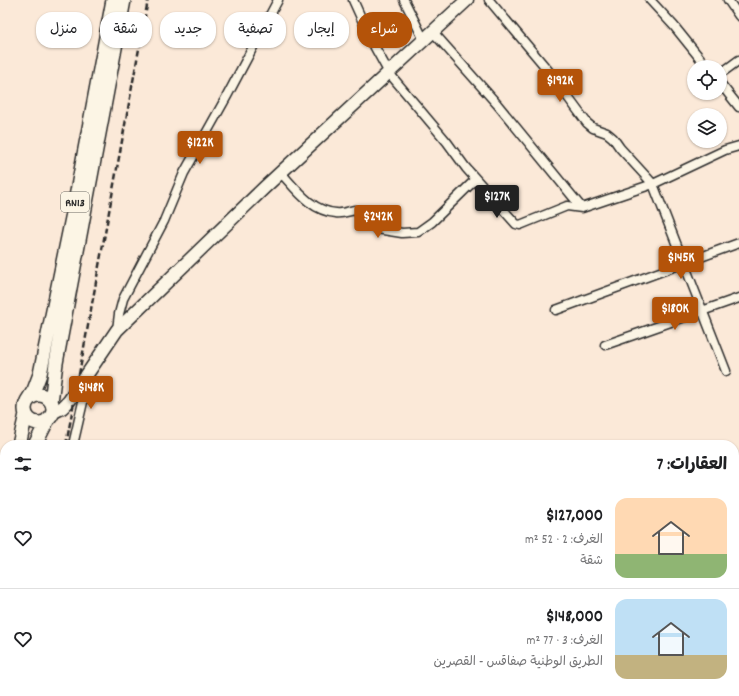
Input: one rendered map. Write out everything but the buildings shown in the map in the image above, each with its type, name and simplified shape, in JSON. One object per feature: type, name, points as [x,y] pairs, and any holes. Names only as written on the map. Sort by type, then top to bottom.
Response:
[{"type":"main road","name":"RN13","points":[[37,440],[50,411],[73,213],[113,0]]},
{"type":"main road","name":"RN13","points":[[20,440],[26,414],[25,410],[27,401],[34,390],[40,374],[66,275],[124,0]]},
{"type":"main road","points":[[26,414],[28,418],[36,423],[40,423],[50,411],[76,390],[117,330],[281,172],[467,0]]},
{"type":"main road","points":[[27,401],[35,396],[44,396],[50,411]]},
{"type":"street","points":[[117,330],[120,306],[164,220],[184,173],[278,0]]},
{"type":"street","points":[[353,0],[372,42],[389,73],[476,179],[516,224],[520,224],[567,206],[582,208],[653,184],[725,150],[739,146]]},
{"type":"street","points":[[404,0],[429,36],[497,104],[582,208]]},
{"type":"street","points":[[489,0],[547,69],[587,123],[593,128],[607,133],[613,138],[620,148],[653,184],[726,371]]},
{"type":"street","points":[[650,0],[674,26],[701,60]]},
{"type":"street","points":[[728,0],[739,16]]},
{"type":"street","points":[[727,69],[739,60]]},
{"type":"street","points":[[727,92],[739,107]]},
{"type":"street","points":[[281,172],[304,197],[321,210],[338,213],[355,210],[376,229],[410,234],[418,232],[432,222],[476,179]]},
{"type":"street","points":[[556,310],[739,243]]},
{"type":"street","points":[[605,345],[739,298]]},
{"type":"street","points":[[74,440],[90,371]]},
{"type":"railway","points":[[67,440],[148,0]]}]
